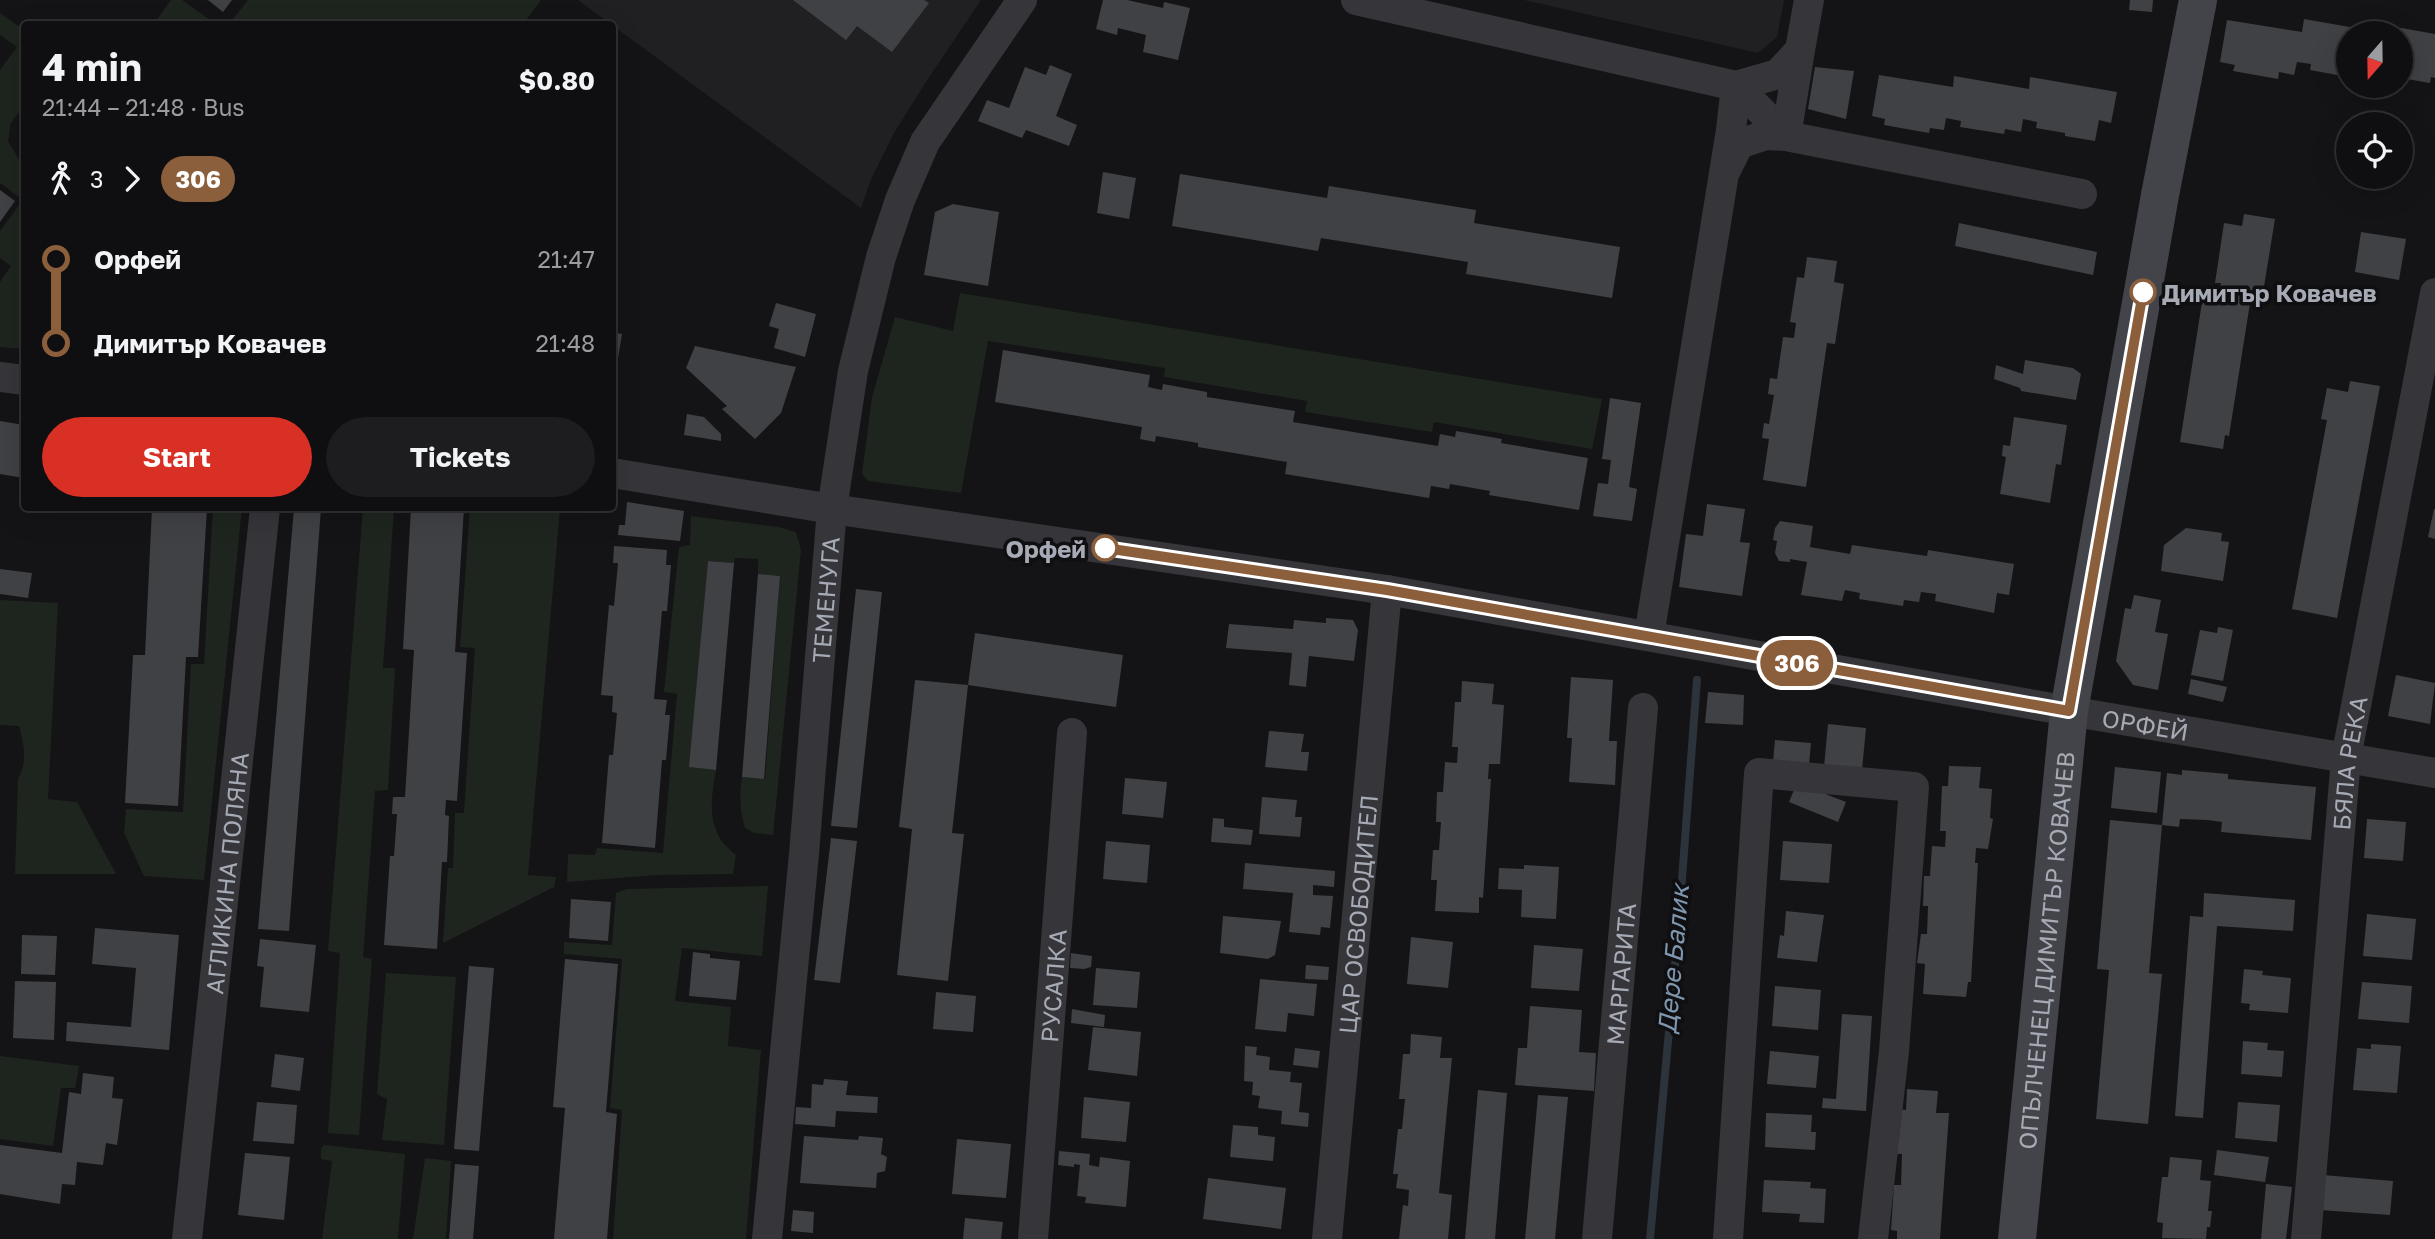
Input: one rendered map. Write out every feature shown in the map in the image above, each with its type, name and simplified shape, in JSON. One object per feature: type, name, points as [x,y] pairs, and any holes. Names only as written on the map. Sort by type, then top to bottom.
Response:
[{"type":"street","name":"ТЕМЕНУГА","points":[[767,1239],[804,854],[832,509],[853,371],[881,257],[925,142],[1022,0]]},
{"type":"street","points":[[1356,0],[1736,86],[1778,74],[1800,50]]},
{"type":"street","points":[[1786,136],[1809,0]]},
{"type":"street","name":"ОПЪЛЧЕНЕЦ ДИМИТЪР КОВАЧЕВ","points":[[2017,1239],[2069,711],[2160,195],[2198,0]]},
{"type":"street","points":[[1736,86],[1786,136]]},
{"type":"street","points":[[1649,636],[1736,86]]},
{"type":"street","points":[[1723,176],[1739,144],[1766,135],[1786,136],[2082,194]]},
{"type":"street","name":"БЯЛА РЕКА","points":[[2306,1239],[2346,758],[2435,293]]},
{"type":"street","points":[[0,377],[21,380]]},
{"type":"street","name":"ОРФЕЙ","points":[[616,474],[832,509],[1387,590],[2435,773]]},
{"type":"street","name":"АГЛИКИНА ПОЛЯНА","points":[[187,1239],[265,511]]},
{"type":"street","name":"ЦАР ОСВОБОДИТЕЛ","points":[[1326,1239],[1387,590]]},
{"type":"street","name":"МАРГАРИТА","points":[[1597,1239],[1643,708]]},
{"type":"street","name":"РУСАЛКА","points":[[1033,1239],[1072,733]]},
{"type":"street","points":[[1728,1239],[1759,773],[1914,787],[1894,1051],[1873,1239]]},
{"type":"shaded area","points":[[171,0],[182,0],[212,21],[156,21]]},
{"type":"shaded area","points":[[248,0],[541,0],[525,21],[231,21]]},
{"type":"shaded area","points":[[578,0],[981,0],[894,133],[871,179],[861,208],[616,28],[616,21],[607,21]]},
{"type":"shaded area","points":[[1524,0],[1784,0],[1777,37],[1758,53]]},
{"type":"shaded area","points":[[0,13],[21,28],[21,109],[11,123],[8,141],[21,163],[21,199],[0,183],[0,70],[17,47],[0,35]]},
{"type":"shaded area","points":[[21,203],[21,349],[0,347],[0,282],[11,266],[0,258],[0,231]]},
{"type":"shaded area","points":[[960,293],[1602,399],[1592,449],[1434,422],[1432,432],[1305,412],[1307,401],[1164,377],[1165,368],[988,341],[961,493],[868,481],[862,474],[872,397],[895,317],[953,331]]},
{"type":"shaded area","points":[[213,511],[242,511],[204,880],[144,876],[124,833],[126,809],[183,812],[191,664],[204,664]]},
{"type":"shaded area","points":[[363,511],[394,511],[383,668],[395,668],[388,790],[375,791],[363,957],[372,959],[359,1135],[328,1133],[340,953],[328,951]]},
{"type":"shaded area","points":[[470,511],[560,511],[528,875],[556,877],[554,887],[443,943],[448,868],[453,868],[455,813],[464,813],[475,648],[460,647]]},
{"type":"shaded area","points":[[691,516],[779,527],[796,532],[801,550],[773,835],[754,833],[745,828],[740,797],[742,777],[765,779],[780,576],[758,574],[758,559],[735,558],[734,563],[708,561],[690,767],[716,770],[712,817],[719,837],[736,855],[733,874],[657,875],[567,882],[568,854],[595,855],[597,848],[663,853],[677,694],[664,692],[679,547],[690,545]]},
{"type":"shaded area","points":[[0,600],[58,603],[48,799],[77,802],[116,874],[15,874],[18,779],[24,753],[19,726],[0,725]]},
{"type":"shaded area","points":[[768,886],[762,956],[682,948],[675,1001],[731,1007],[728,1046],[761,1050],[746,1239],[613,1239],[622,1110],[610,1108],[622,959],[564,954],[564,942],[612,945],[616,893],[627,889]]},
{"type":"shaded area","points":[[386,973],[456,977],[444,1145],[382,1140],[387,1099],[377,1094]]},
{"type":"shaded area","points":[[0,1056],[79,1066],[75,1088],[61,1088],[53,1146],[0,1139]]},
{"type":"shaded area","points":[[324,1145],[405,1154],[398,1239],[322,1239],[332,1161],[321,1159],[321,1148]]},
{"type":"shaded area","points":[[425,1158],[451,1161],[446,1239],[413,1239]]},
{"type":"building","points":[[208,0],[232,0],[223,12]]},
{"type":"building","points":[[793,0],[924,0],[929,3],[892,52],[857,26],[846,40]]},
{"type":"building","points":[[1103,0],[1127,0],[1163,8],[1164,2],[1190,8],[1178,60],[1143,52],[1146,35],[1118,28],[1117,35],[1096,29]]},
{"type":"building","points":[[2130,0],[2153,0],[2152,12],[2129,10]]},
{"type":"building","points":[[2304,19],[2336,25],[2336,75],[2310,70],[2311,64],[2297,62],[2294,75],[2279,72],[2278,79],[2233,71],[2235,65],[2220,62],[2227,20],[2302,32]]},
{"type":"building","points":[[2413,30],[2435,34],[2435,78],[2431,77],[2430,83],[2413,80]]},
{"type":"building","points":[[1050,65],[1072,74],[1056,116],[1077,125],[1069,146],[1026,130],[1022,138],[978,121],[987,100],[1009,108],[1025,67],[1046,75]]},
{"type":"building","points":[[1815,67],[1854,71],[1846,119],[1808,109]]},
{"type":"building","points":[[1879,75],[1953,87],[1954,76],[2029,89],[2030,77],[2117,92],[2111,123],[2099,120],[2095,141],[2036,128],[2037,122],[2023,119],[2021,132],[2005,129],[2004,134],[1960,127],[1961,121],[1946,118],[1944,130],[1930,128],[1929,133],[1884,125],[1885,119],[1872,116]]},
{"type":"building","points":[[1103,172],[1136,178],[1129,219],[1097,213]]},
{"type":"building","points":[[1180,174],[1327,198],[1329,186],[1476,210],[1474,223],[1620,247],[1612,298],[1466,274],[1468,262],[1321,238],[1318,251],[1172,226]]},
{"type":"building","points":[[0,190],[15,201],[0,222]]},
{"type":"building","points":[[953,204],[999,212],[988,286],[924,275],[935,212]]},
{"type":"building","points":[[2244,214],[2275,219],[2261,305],[2250,303],[2229,436],[2225,435],[2223,449],[2180,442],[2203,296],[2219,298],[2221,283],[2215,283],[2224,223],[2242,226]]},
{"type":"building","points":[[1959,223],[2097,252],[2093,275],[1955,246]]},
{"type":"building","points":[[2361,232],[2406,239],[2399,280],[2355,272]]},
{"type":"building","points":[[1807,257],[1837,261],[1834,282],[1844,284],[1835,344],[1827,343],[1806,487],[1763,480],[1769,439],[1762,438],[1764,423],[1769,424],[1774,395],[1768,394],[1770,378],[1777,379],[1783,337],[1794,338],[1796,323],[1790,322],[1797,277],[1804,278]]},
{"type":"building","points":[[776,303],[816,314],[805,357],[774,348],[779,329],[769,326]]},
{"type":"building","points":[[616,333],[622,334],[616,370]]},
{"type":"building","points":[[695,346],[796,367],[781,413],[755,439],[722,409],[727,406],[686,368]]},
{"type":"building","points":[[1003,350],[1150,375],[1148,387],[1162,390],[1163,384],[1207,392],[1207,397],[1295,411],[1293,422],[1438,446],[1440,434],[1455,437],[1456,431],[1502,439],[1501,443],[1588,458],[1579,510],[1489,495],[1490,491],[1450,484],[1449,489],[1431,486],[1429,498],[1285,474],[1287,462],[1198,447],[1198,443],[1156,436],[1155,442],[1140,439],[1142,427],[995,402]]},
{"type":"building","points":[[2025,360],[2073,368],[2081,374],[2076,400],[2021,391],[2020,388],[1994,379],[1996,365],[2023,374]]},
{"type":"building","points":[[2350,381],[2380,386],[2337,618],[2292,609],[2327,420],[2321,419],[2327,388],[2348,392]]},
{"type":"building","points":[[1610,398],[1641,403],[1629,487],[1637,489],[1632,521],[1593,516],[1598,483],[1608,484],[1611,460],[1602,459]]},
{"type":"building","points":[[687,414],[704,417],[721,434],[721,441],[684,435]]},
{"type":"building","points":[[2014,417],[2067,425],[2061,465],[2056,464],[2050,503],[2000,494],[2006,457],[2002,456],[2003,445],[2010,446]]},
{"type":"building","points":[[0,421],[21,424],[21,478],[0,474]]},
{"type":"building","points":[[627,502],[684,511],[680,541],[618,535],[619,525],[625,525]]},
{"type":"building","points":[[1707,504],[1745,509],[1740,542],[1750,543],[1742,596],[1679,587],[1686,534],[1703,536]]},
{"type":"building","points":[[2435,509],[2435,539],[2428,537]]},
{"type":"building","points":[[152,511],[207,511],[198,657],[186,657],[178,806],[125,803],[133,655],[145,655]]},
{"type":"building","points":[[294,511],[321,511],[289,931],[258,929]]},
{"type":"building","points":[[411,511],[464,511],[455,652],[467,653],[457,801],[446,800],[445,815],[449,816],[447,862],[442,862],[437,949],[384,945],[390,856],[394,856],[397,814],[392,814],[393,797],[405,797],[414,650],[403,649]]},
{"type":"building","points":[[1780,521],[1813,526],[1810,547],[1850,554],[1852,545],[1927,556],[1928,550],[2014,564],[2009,595],[1997,593],[1994,613],[1935,601],[1936,594],[1921,592],[1919,602],[1904,600],[1903,606],[1859,599],[1860,593],[1845,590],[1842,601],[1801,595],[1807,562],[1790,559],[1790,562],[1779,561],[1775,553],[1777,541],[1773,540],[1775,528]]},
{"type":"building","points":[[2186,528],[2222,533],[2221,541],[2229,542],[2223,581],[2161,571],[2164,545]]},
{"type":"building","points":[[614,546],[667,550],[666,565],[671,565],[667,611],[662,611],[654,699],[667,700],[665,715],[670,715],[666,760],[662,760],[655,848],[602,843],[609,755],[613,755],[617,713],[612,712],[613,696],[601,695],[609,605],[614,606],[618,563],[613,563]]},
{"type":"building","points":[[708,561],[734,563],[716,770],[689,767]]},
{"type":"building","points":[[0,569],[32,573],[28,598],[0,594]]},
{"type":"building","points":[[758,574],[780,576],[764,779],[742,777]]},
{"type":"building","points":[[856,589],[882,592],[857,828],[831,826]]},
{"type":"building","points":[[2134,595],[2161,600],[2155,632],[2168,634],[2158,690],[2133,685],[2116,661],[2125,608],[2131,609]]},
{"type":"building","points":[[1326,618],[1353,620],[1358,630],[1354,661],[1309,656],[1306,687],[1289,685],[1292,653],[1226,648],[1229,624],[1293,629],[1294,620],[1326,623]]},
{"type":"building","points":[[2218,627],[2233,630],[2223,681],[2191,675],[2200,630],[2217,633]]},
{"type":"building","points":[[975,633],[1123,655],[1116,707],[968,685]]},
{"type":"building","points":[[2396,675],[2435,683],[2430,724],[2388,716]]},
{"type":"building","points":[[1571,677],[1613,680],[1609,741],[1617,741],[1615,785],[1569,782],[1572,738],[1567,738]]},
{"type":"building","points":[[2191,679],[2227,687],[2223,702],[2188,694]]},
{"type":"building","points":[[915,680],[968,685],[952,833],[964,834],[948,981],[897,975],[912,829],[899,827]]},
{"type":"building","points":[[1462,681],[1494,684],[1492,704],[1504,705],[1500,764],[1489,764],[1488,779],[1491,779],[1483,898],[1479,897],[1479,913],[1435,911],[1437,880],[1431,880],[1433,850],[1439,850],[1441,822],[1436,822],[1437,792],[1443,792],[1445,762],[1457,763],[1458,747],[1452,747],[1455,702],[1461,702]]},
{"type":"building","points":[[1708,692],[1744,695],[1743,725],[1705,723]]},
{"type":"building","points":[[1828,724],[1866,728],[1862,770],[1824,767]]},
{"type":"building","points":[[1269,731],[1304,734],[1301,752],[1309,752],[1307,771],[1265,767]]},
{"type":"building","points":[[1775,740],[1811,743],[1809,765],[1773,762]]},
{"type":"building","points":[[1949,766],[1981,767],[1979,788],[1992,789],[1990,818],[1993,819],[1988,849],[1976,848],[1975,863],[1978,863],[1971,982],[1968,982],[1966,997],[1923,994],[1925,964],[1917,963],[1921,934],[1927,934],[1928,906],[1923,906],[1924,876],[1930,876],[1932,846],[1945,847],[1946,831],[1940,831],[1942,786],[1948,786]]},
{"type":"building","points":[[2115,767],[2161,772],[2157,813],[2111,808]]},
{"type":"building","points":[[2182,770],[2228,774],[2228,779],[2316,787],[2311,840],[2221,832],[2222,822],[2208,820],[2180,819],[2179,827],[2162,825],[2167,773],[2182,775]]},
{"type":"building","points":[[1125,778],[1167,782],[1163,818],[1122,814]]},
{"type":"building","points":[[1797,783],[1846,802],[1838,822],[1789,802]]},
{"type":"building","points":[[1262,797],[1297,800],[1295,817],[1302,817],[1300,837],[1259,834]]},
{"type":"building","points":[[1213,818],[1224,819],[1224,827],[1253,830],[1251,845],[1211,842]]},
{"type":"building","points":[[2367,819],[2406,822],[2403,861],[2364,858]]},
{"type":"building","points":[[2110,820],[2162,825],[2149,973],[2162,974],[2148,1124],[2096,1119],[2109,970],[2097,969]]},
{"type":"building","points":[[831,838],[857,841],[840,983],[814,980]]},
{"type":"building","points":[[1106,841],[1150,845],[1147,883],[1103,879]]},
{"type":"building","points":[[1783,841],[1832,844],[1829,883],[1780,880]]},
{"type":"building","points":[[1245,863],[1335,871],[1334,887],[1313,885],[1313,895],[1333,896],[1330,928],[1321,927],[1320,935],[1289,932],[1293,893],[1243,889]]},
{"type":"building","points":[[1524,865],[1559,867],[1556,919],[1521,917],[1522,890],[1498,889],[1499,868],[1524,869]]},
{"type":"building","points":[[2204,893],[2295,900],[2293,931],[2217,926],[2203,1118],[2175,1116],[2190,916],[2203,917]]},
{"type":"building","points":[[571,899],[611,902],[608,941],[569,938]]},
{"type":"building","points":[[1786,911],[1824,915],[1817,962],[1777,958],[1780,935],[1784,936]]},
{"type":"building","points":[[2367,914],[2416,919],[2412,960],[2363,956]]},
{"type":"building","points":[[1223,916],[1281,921],[1275,955],[1268,959],[1220,953]]},
{"type":"building","points":[[95,928],[179,935],[169,1050],[66,1041],[67,1022],[131,1027],[136,968],[92,964]]},
{"type":"building","points":[[22,935],[57,936],[55,975],[21,974]]},
{"type":"building","points":[[1411,937],[1453,942],[1448,988],[1407,984]]},
{"type":"building","points":[[260,939],[316,945],[309,1012],[260,1007],[264,967],[257,966]]},
{"type":"building","points":[[1534,945],[1583,949],[1579,991],[1531,988]]},
{"type":"building","points":[[693,952],[710,954],[710,958],[740,961],[736,1000],[689,996]]},
{"type":"building","points":[[1071,953],[1092,956],[1091,967],[1070,968]]},
{"type":"building","points":[[565,959],[618,964],[606,1112],[617,1114],[607,1239],[554,1239],[565,1108],[553,1107]]},
{"type":"building","points":[[1306,965],[1329,967],[1328,980],[1305,979]]},
{"type":"building","points":[[469,966],[494,968],[479,1151],[454,1149]]},
{"type":"building","points":[[1096,968],[1140,972],[1137,1008],[1093,1005]]},
{"type":"building","points":[[2244,969],[2263,971],[2262,975],[2291,978],[2288,1013],[2249,1010],[2250,1004],[2241,1003]]},
{"type":"building","points":[[1260,979],[1317,984],[1314,1016],[1288,1013],[1286,1032],[1255,1029]]},
{"type":"building","points":[[15,981],[56,982],[54,1040],[13,1038]]},
{"type":"building","points":[[2362,982],[2412,986],[2409,1023],[2358,1019]]},
{"type":"building","points":[[1775,986],[1821,990],[1818,1030],[1772,1026]]},
{"type":"building","points":[[936,992],[976,996],[973,1032],[933,1029]]},
{"type":"building","points":[[1530,1006],[1582,1010],[1579,1052],[1596,1053],[1594,1091],[1515,1085],[1518,1048],[1527,1048]]},
{"type":"building","points":[[1072,1009],[1105,1015],[1104,1027],[1071,1023]]},
{"type":"building","points":[[1842,1014],[1872,1016],[1866,1111],[1822,1108],[1823,1098],[1836,1099]]},
{"type":"building","points":[[1093,1027],[1141,1032],[1137,1076],[1088,1070]]},
{"type":"building","points":[[1411,1034],[1442,1037],[1440,1058],[1452,1058],[1439,1193],[1452,1195],[1448,1239],[1399,1239],[1403,1205],[1408,1206],[1409,1190],[1396,1188],[1398,1174],[1393,1174],[1398,1129],[1402,1129],[1405,1099],[1399,1099],[1403,1054],[1410,1054]]},
{"type":"building","points":[[2243,1041],[2268,1043],[2267,1050],[2284,1051],[2282,1077],[2241,1074]]},
{"type":"building","points":[[2371,1044],[2401,1046],[2397,1093],[2353,1090],[2357,1048],[2371,1049]]},
{"type":"building","points":[[1245,1046],[1257,1047],[1256,1055],[1270,1057],[1269,1070],[1291,1072],[1290,1082],[1302,1083],[1299,1112],[1309,1113],[1308,1127],[1281,1124],[1282,1111],[1258,1108],[1260,1096],[1252,1095],[1253,1082],[1244,1081]]},
{"type":"building","points":[[1295,1048],[1320,1051],[1318,1068],[1293,1065]]},
{"type":"building","points":[[1770,1051],[1819,1056],[1816,1088],[1767,1084]]},
{"type":"building","points":[[275,1054],[304,1058],[300,1091],[271,1087]]},
{"type":"building","points":[[83,1073],[114,1077],[112,1098],[123,1099],[117,1145],[106,1143],[103,1165],[77,1162],[75,1185],[62,1184],[60,1204],[0,1194],[0,1145],[62,1153],[69,1092],[81,1094]]},
{"type":"building","points":[[824,1079],[848,1081],[846,1095],[878,1097],[877,1113],[836,1111],[835,1127],[795,1124],[796,1107],[811,1108],[812,1084],[823,1085]]},
{"type":"building","points":[[1907,1089],[1938,1091],[1936,1113],[1949,1113],[1940,1239],[1897,1239],[1897,1231],[1891,1230],[1894,1185],[1901,1185],[1902,1154],[1896,1154],[1899,1109],[1906,1110]]},
{"type":"building","points":[[1478,1090],[1507,1093],[1495,1239],[1465,1239]]},
{"type":"building","points":[[1538,1095],[1568,1097],[1555,1239],[1525,1239]]},
{"type":"building","points":[[1084,1097],[1130,1102],[1126,1142],[1081,1138]]},
{"type":"building","points":[[257,1102],[297,1105],[294,1144],[253,1141]]},
{"type":"building","points":[[2238,1102],[2280,1105],[2277,1142],[2235,1138]]},
{"type":"building","points":[[1766,1113],[1812,1115],[1811,1132],[1816,1132],[1815,1150],[1765,1147]]},
{"type":"building","points":[[1233,1125],[1258,1127],[1258,1135],[1275,1137],[1273,1161],[1230,1157]]},
{"type":"building","points":[[804,1136],[858,1140],[859,1136],[883,1138],[881,1154],[887,1157],[885,1171],[877,1173],[876,1188],[800,1183]]},
{"type":"building","points":[[957,1139],[1011,1144],[1006,1198],[952,1194]]},
{"type":"building","points":[[2217,1150],[2269,1157],[2265,1182],[2214,1175]]},
{"type":"building","points":[[1059,1151],[1090,1154],[1089,1165],[1099,1167],[1100,1157],[1130,1161],[1126,1207],[1085,1203],[1086,1197],[1077,1196],[1080,1165],[1058,1165]]},
{"type":"building","points":[[245,1153],[290,1157],[284,1220],[238,1215]]},
{"type":"building","points":[[2170,1157],[2202,1160],[2200,1180],[2211,1181],[2208,1211],[2212,1211],[2206,1239],[2162,1238],[2163,1223],[2157,1222],[2162,1177],[2168,1177]]},
{"type":"building","points":[[455,1164],[479,1166],[473,1239],[449,1239]]},
{"type":"building","points":[[2323,1175],[2393,1181],[2390,1215],[2320,1210]]},
{"type":"building","points":[[1208,1178],[1286,1188],[1281,1229],[1203,1219]]},
{"type":"building","points":[[1764,1180],[1811,1182],[1810,1188],[1826,1189],[1824,1223],[1799,1222],[1800,1214],[1762,1212]]},
{"type":"building","points":[[2266,1184],[2292,1187],[2286,1239],[2261,1239]]},
{"type":"building","points":[[793,1210],[814,1212],[813,1233],[791,1231]]},
{"type":"building","points":[[965,1218],[1003,1222],[1001,1239],[963,1239]]},
{"type":"waterway","name":"Дере Балик","points":[[1650,1239],[1678,932],[1697,680]]},
{"type":"bus line","name":"306","points":[[1105,548],[1387,590],[2069,711],[2143,292]]},
{"type":"place","name":"Димитър Ковачев","points":[[2143,292]]},
{"type":"place","name":"Орфей","points":[[1105,548]]}]
